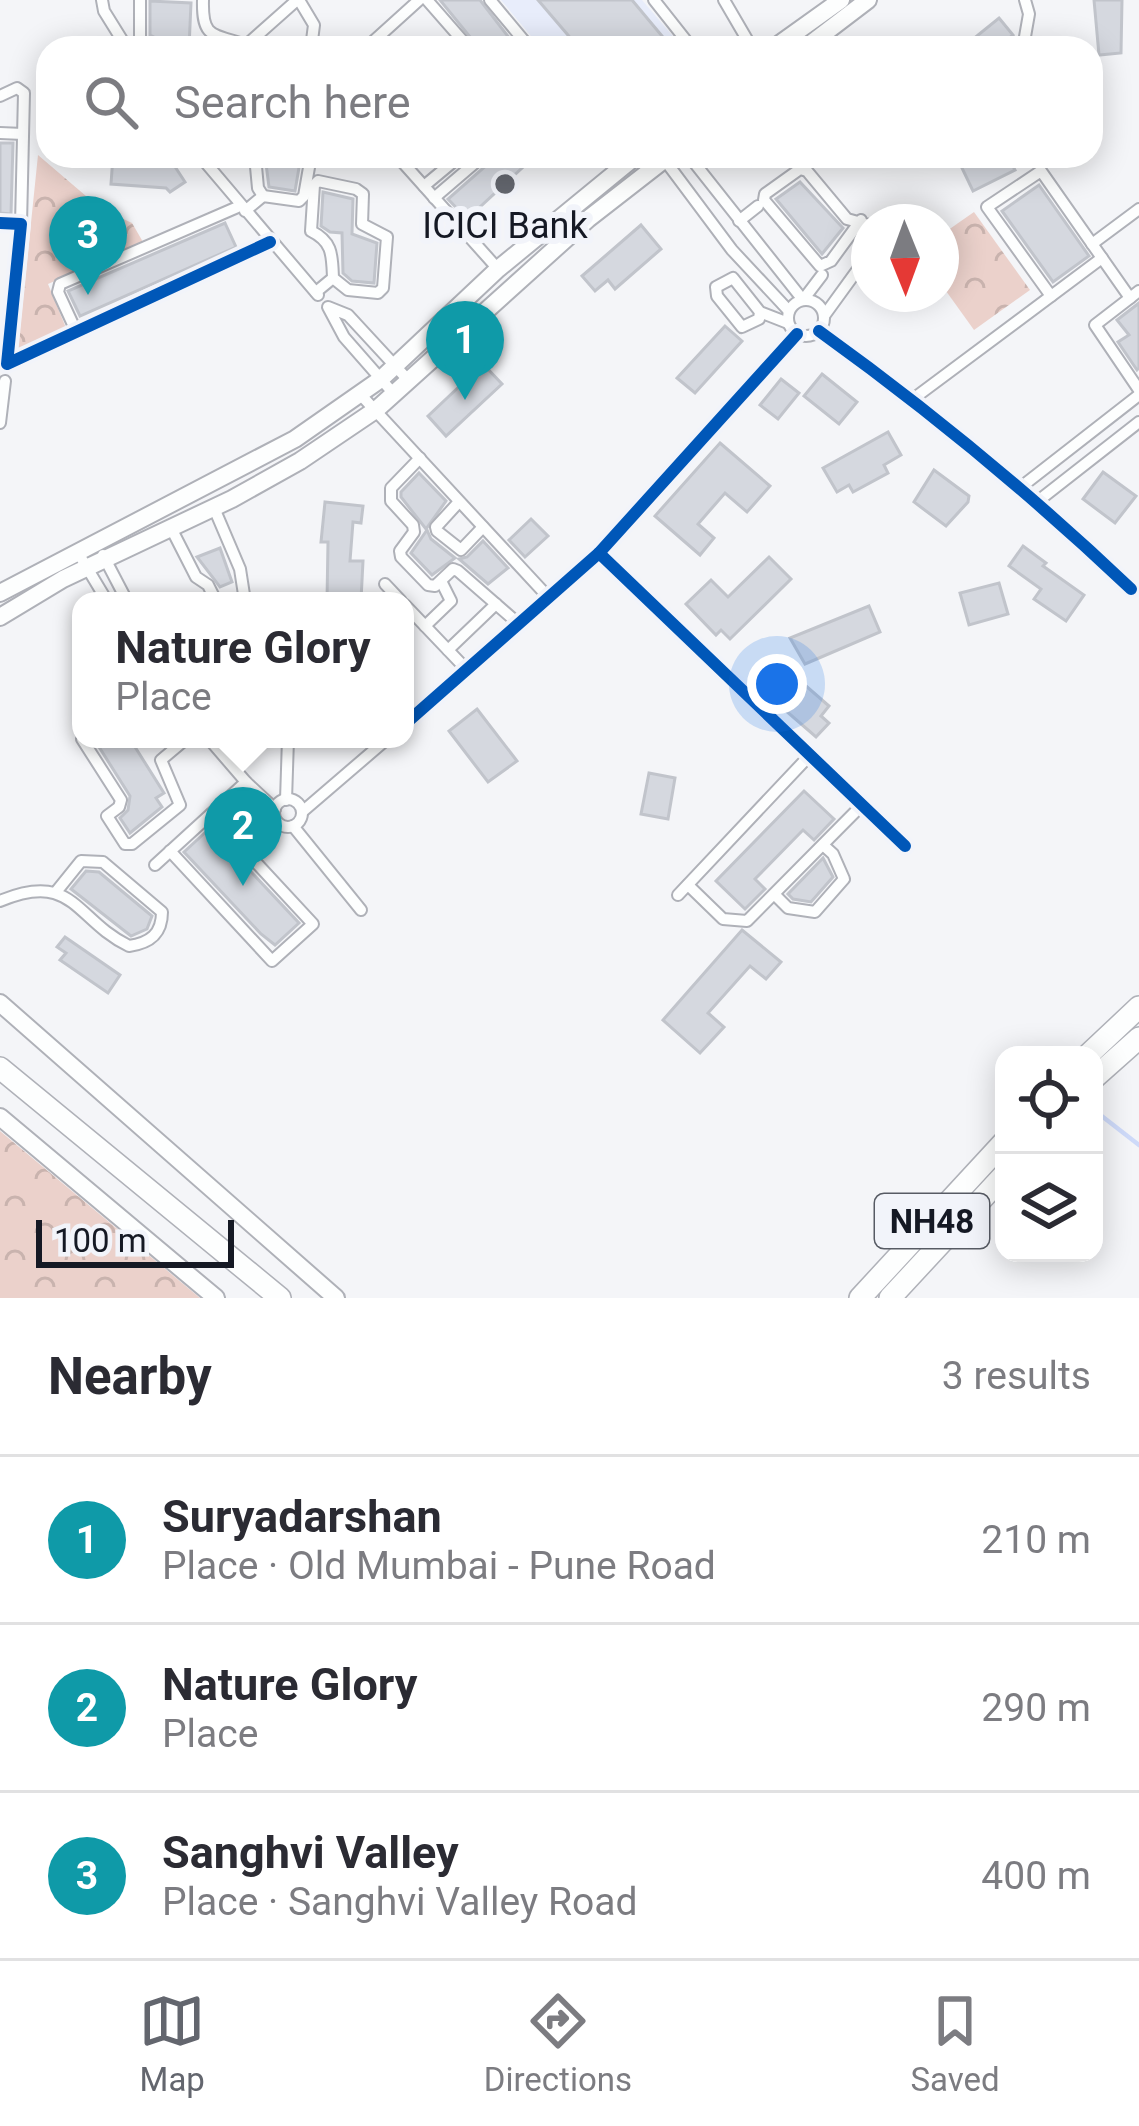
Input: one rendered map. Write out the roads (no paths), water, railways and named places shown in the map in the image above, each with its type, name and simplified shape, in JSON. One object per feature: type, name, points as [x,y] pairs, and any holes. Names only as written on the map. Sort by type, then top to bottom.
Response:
[{"type":"highway","points":[[1098,1046],[1139,1007]]},
{"type":"highway","points":[[1103,1070],[1139,1038]]},
{"type":"highway","points":[[0,1068],[280,1298]]},
{"type":"highway","name":"NH48","points":[[860,1298],[995,1152]]},
{"type":"highway","name":"NH48","points":[[890,1298],[995,1185]]},
{"type":"main road","points":[[791,36],[841,0]]},
{"type":"main road","points":[[822,36],[868,0]]},
{"type":"main road","points":[[0,592],[295,439],[388,373],[498,269],[616,168]]},
{"type":"main road","points":[[0,617],[300,461],[377,409],[588,219],[653,168]]},
{"type":"main road","points":[[0,1003],[336,1298]]},
{"type":"main road","points":[[0,1117],[216,1298]]},
{"type":"street","points":[[102,0],[120,36]]},
{"type":"street","points":[[140,0],[140,36]]},
{"type":"street","points":[[203,0],[202,24],[217,36]]},
{"type":"street","points":[[255,36],[298,0],[314,25],[312,36]]},
{"type":"street","points":[[382,36],[423,0],[458,36]]},
{"type":"street","points":[[490,0],[520,36]]},
{"type":"street","points":[[654,0],[682,36]]},
{"type":"street","points":[[724,0],[745,36]]},
{"type":"street","points":[[1025,0],[1030,14],[1025,36]]},
{"type":"street","points":[[117,32],[140,20]]},
{"type":"street","points":[[0,96],[16,88],[23,90],[21,224],[0,423]]},
{"type":"street","points":[[0,133],[23,134]]},
{"type":"street","points":[[210,168],[316,292],[344,337],[388,373],[409,381]]},
{"type":"street","points":[[257,168],[263,196]]},
{"type":"street","points":[[76,331],[58,292],[60,284],[263,196],[298,201],[304,196],[308,168]]},
{"type":"street","points":[[408,168],[498,269]]},
{"type":"street","points":[[424,186],[446,168]]},
{"type":"street","points":[[434,198],[466,168]]},
{"type":"street","points":[[637,168],[644,176]]},
{"type":"street","points":[[673,168],[732,250],[789,317],[797,334]]},
{"type":"street","points":[[698,168],[803,300],[817,303],[824,316]]},
{"type":"street","points":[[800,169],[807,171],[847,219],[865,222],[831,261],[820,266],[764,200],[765,194],[800,169]]},
{"type":"street","points":[[1021,487],[1139,392],[1095,325],[1134,294],[1040,172],[987,207],[1051,296]]},
{"type":"street","points":[[318,182],[363,194],[362,224],[387,237],[378,292],[348,290],[333,278],[331,248],[326,238],[311,231],[309,223],[318,182]]},
{"type":"street","points":[[736,218],[756,203]]},
{"type":"street","points":[[1092,244],[1139,209]]},
{"type":"street","points":[[0,223],[21,224]]},
{"type":"street","points":[[7,364],[270,242]]},
{"type":"street","points":[[913,398],[1102,258]]},
{"type":"street","points":[[789,317],[822,275]]},
{"type":"street","points":[[316,292],[333,278]]},
{"type":"street","points":[[760,313],[759,319],[742,327],[716,287],[733,278],[760,313],[789,317]]},
{"type":"street","points":[[797,334],[809,336],[819,331],[851,279]]},
{"type":"street","points":[[328,308],[348,315],[388,373],[394,394]]},
{"type":"street","points":[[819,331],[913,398],[1038,501],[1131,589]]},
{"type":"street","points":[[414,716],[598,553],[797,334]]},
{"type":"street","points":[[360,394],[550,599]]},
{"type":"street","points":[[1114,415],[1127,432]]},
{"type":"street","points":[[1038,501],[1139,422]]},
{"type":"street","points":[[419,458],[391,488],[391,501],[414,532],[400,551],[401,557],[428,585],[435,586],[453,569],[458,571],[520,625]]},
{"type":"street","points":[[458,502],[437,531],[460,550],[483,527]]},
{"type":"street","points":[[214,508],[240,569],[244,592]]},
{"type":"street","points":[[171,528],[196,577],[212,592]]},
{"type":"street","points":[[95,542],[122,592]]},
{"type":"street","points":[[77,551],[100,592]]},
{"type":"street","points":[[598,553],[905,846]]},
{"type":"street","points":[[425,626],[451,601],[441,581]]},
{"type":"street","points":[[385,584],[393,592]]},
{"type":"street","points":[[448,650],[496,604]]},
{"type":"street","points":[[414,614],[467,670]]},
{"type":"street","points":[[88,748],[121,800],[107,816],[125,844],[132,844],[180,806],[161,760],[175,748]]},
{"type":"street","points":[[218,748],[246,782],[280,804],[295,801],[302,812]]},
{"type":"street","points":[[287,748],[280,824],[293,826],[361,910]]},
{"type":"street","points":[[293,826],[302,812],[377,748]]},
{"type":"street","points":[[678,895],[809,754]]},
{"type":"street","points":[[154,866],[246,782]]},
{"type":"street","points":[[688,885],[723,919],[748,921],[862,805]]},
{"type":"street","points":[[170,851],[272,962],[313,924],[211,814]]},
{"type":"street","points":[[775,895],[788,908],[815,912],[844,879],[833,854],[823,845]]},
{"type":"street","points":[[0,901],[22,892],[56,892],[129,946],[146,944],[162,922],[161,912],[103,862],[80,861],[56,892]]},
{"type":"waterway","points":[[1103,1117],[1139,1145]]},
{"type":"place","name":"ICICI Bank","points":[[505,184]]},
{"type":"place","name":"Sanghvi Valley","points":[[88,295]]},
{"type":"place","name":"Suryadarshan","points":[[465,400]]},
{"type":"place","name":"Nature Glory","points":[[243,886]]}]
